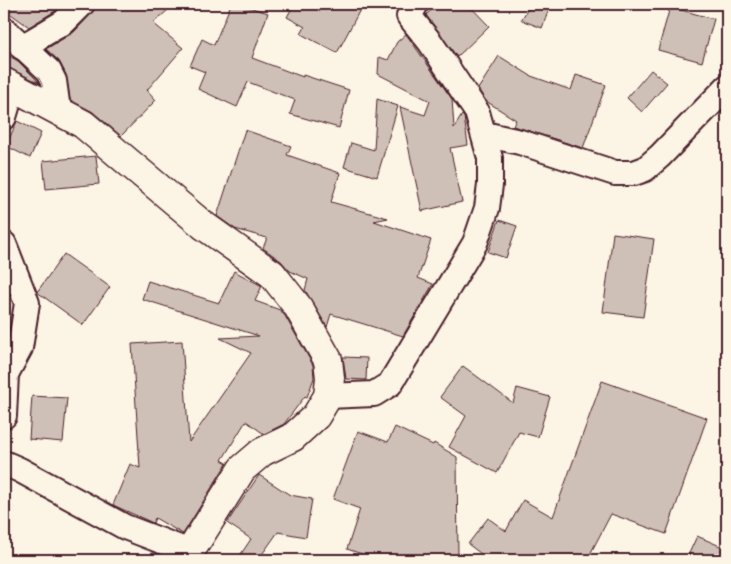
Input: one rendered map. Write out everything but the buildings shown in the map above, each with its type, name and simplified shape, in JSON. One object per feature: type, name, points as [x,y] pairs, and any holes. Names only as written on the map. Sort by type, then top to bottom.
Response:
[{"type":"street","points":[[22,47],[64,22],[82,4]]},
{"type":"street","points":[[328,396],[374,394],[390,384],[466,260],[482,228],[487,208],[490,158],[477,112],[430,42],[409,16],[416,4]]},
{"type":"street","points":[[4,29],[49,71],[54,81],[58,110]]},
{"type":"street","points":[[4,117],[9,85],[83,124],[203,225],[272,274],[298,307],[328,360],[328,396],[316,416],[293,437],[262,452],[242,469],[188,556],[125,527],[20,470],[4,458]]},
{"type":"street","points":[[484,134],[520,142],[614,172],[634,173],[645,169],[660,156],[727,87]]},
{"type":"street","points":[[4,244],[27,303],[20,348],[6,374],[4,416]]}]
